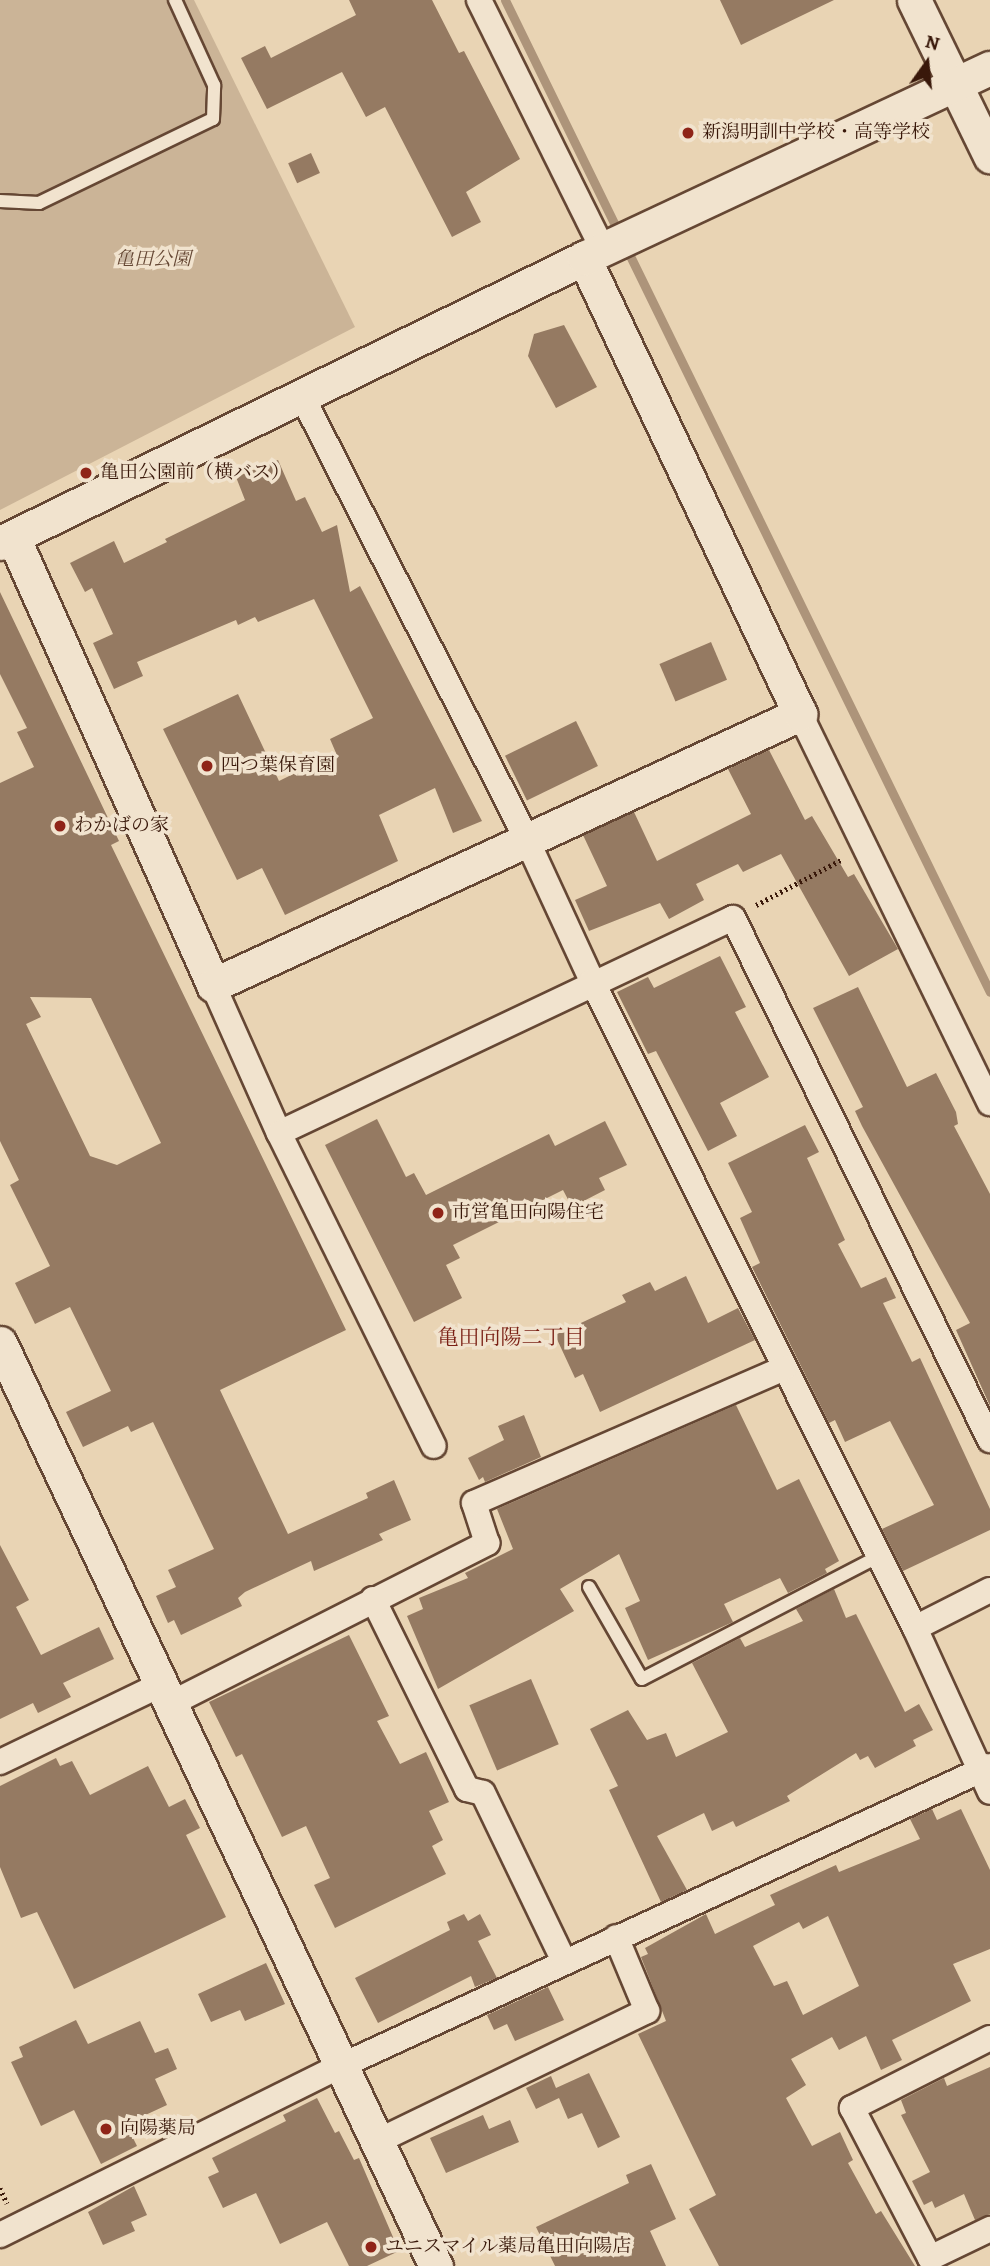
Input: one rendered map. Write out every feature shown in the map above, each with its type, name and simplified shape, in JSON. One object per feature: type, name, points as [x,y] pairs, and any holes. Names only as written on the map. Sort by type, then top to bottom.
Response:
[{"type":"street","points":[[479,0],[800,715],[990,1103]]},
{"type":"street","points":[[914,0],[990,156]]},
{"type":"street","points":[[434,1447],[279,1133],[7,540],[593,254],[990,68]]},
{"type":"street","points":[[0,2235],[343,2065],[564,1961],[987,1777],[592,981],[526,838],[302,396]]},
{"type":"street","points":[[213,985],[526,838],[800,715]]},
{"type":"street","points":[[279,1133],[592,981],[733,918],[990,1440]]},
{"type":"street","points":[[0,1343],[9,1382],[165,1695],[343,2065],[436,2266]]},
{"type":"street","points":[[0,1762],[165,1695],[487,1543],[474,1503],[784,1368]]},
{"type":"street","points":[[915,1628],[990,1590]]},
{"type":"street","points":[[373,1599],[467,1789],[482,1793],[564,1961]]},
{"type":"street","points":[[378,2141],[647,2011],[616,1937]]},
{"type":"street","points":[[990,2038],[852,2108],[930,2258],[990,2229]]},
{"type":"lane","points":[[0,201],[39,203],[213,119],[214,85],[175,0]]},
{"type":"lane","points":[[589,1587],[642,1679],[879,1556]]},
{"type":"path","points":[[733,918],[866,846]]},
{"type":"green space","name":"亀田公園","points":[[0,0],[194,0],[355,327],[0,510]]},
{"type":"building","points":[[349,0],[432,0],[459,53],[464,51],[520,159],[466,192],[481,222],[452,237],[385,107],[366,117],[342,72],[267,109],[241,58],[265,46],[271,58],[356,15]]},
{"type":"building","points":[[720,0],[834,0],[741,45]]},
{"type":"building","points":[[311,153],[320,173],[297,183],[288,163]]},
{"type":"building","points":[[564,325],[597,387],[556,408],[528,356],[534,334]]},
{"type":"building","points":[[278,460],[296,501],[305,497],[322,532],[337,525],[350,592],[360,586],[482,821],[453,833],[435,788],[379,815],[398,861],[285,915],[262,868],[237,880],[163,729],[238,694],[279,781],[336,753],[330,739],[373,718],[314,599],[258,622],[255,617],[238,625],[236,620],[137,662],[143,676],[114,689],[93,643],[113,634],[92,588],[85,592],[70,563],[114,541],[124,563],[167,542],[165,539],[245,500],[236,477]]},
{"type":"building","points":[[0,592],[119,841],[111,845],[346,1330],[220,1390],[288,1534],[368,1498],[366,1493],[394,1480],[411,1520],[379,1534],[383,1540],[314,1571],[311,1561],[245,1592],[238,1598],[242,1606],[181,1635],[174,1620],[168,1623],[156,1596],[176,1587],[168,1570],[214,1549],[153,1422],[131,1432],[128,1426],[83,1447],[66,1412],[111,1391],[70,1307],[35,1324],[15,1283],[50,1266],[10,1185],[19,1180],[0,1141],[0,783],[34,767],[17,732],[27,728],[0,674]],"holes":[[[30,997],[91,998],[161,1143],[117,1165],[90,1156],[26,1024],[41,1017]]]},
{"type":"building","points":[[711,642],[727,680],[675,702],[659,664]]},
{"type":"building","points":[[576,721],[598,766],[527,801],[505,756]]},
{"type":"building","points":[[769,750],[805,820],[812,816],[848,877],[854,874],[898,949],[849,976],[781,854],[743,872],[738,864],[696,884],[704,900],[669,919],[660,903],[589,931],[575,900],[607,886],[583,835],[634,812],[657,861],[751,814],[728,769]]},
{"type":"building","points":[[720,956],[746,1007],[735,1012],[769,1077],[720,1103],[737,1136],[708,1151],[656,1051],[648,1054],[617,992],[648,977],[654,988]]},
{"type":"building","points":[[858,987],[907,1087],[936,1073],[956,1112],[958,1124],[954,1126],[990,1194],[990,1406],[956,1330],[970,1323],[862,1126],[855,1111],[863,1107],[813,1008]]},
{"type":"building","name":"市営亀田向陽住宅","points":[[377,1119],[406,1177],[414,1173],[426,1195],[549,1134],[555,1146],[605,1121],[627,1165],[599,1178],[605,1190],[572,1207],[563,1190],[453,1245],[460,1258],[446,1265],[462,1298],[414,1322],[325,1145]]},
{"type":"building","points":[[805,1125],[819,1152],[807,1158],[845,1240],[838,1244],[861,1288],[886,1277],[896,1298],[883,1303],[912,1362],[920,1358],[990,1509],[990,1530],[903,1571],[882,1529],[934,1505],[890,1421],[845,1442],[835,1420],[829,1423],[752,1267],[760,1263],[740,1218],[752,1212],[728,1163]]},
{"type":"building","points":[[686,1276],[708,1323],[738,1308],[755,1340],[600,1412],[583,1374],[575,1378],[555,1335],[626,1302],[622,1295],[650,1282],[655,1291]]},
{"type":"building","points":[[736,1405],[777,1490],[799,1479],[839,1561],[825,1569],[827,1573],[788,1593],[780,1578],[724,1604],[733,1622],[648,1660],[625,1608],[640,1601],[619,1554],[560,1589],[574,1611],[438,1689],[407,1616],[423,1609],[419,1598],[468,1578],[465,1573],[513,1549],[497,1509]]},
{"type":"building","points":[[524,1415],[541,1457],[485,1482],[483,1477],[479,1480],[468,1458],[504,1440],[498,1426]]},
{"type":"building","points":[[0,1545],[29,1600],[16,1607],[41,1655],[99,1627],[114,1659],[63,1683],[71,1697],[38,1713],[33,1703],[0,1719]]},
{"type":"building","points":[[834,1589],[846,1618],[856,1614],[905,1712],[919,1704],[933,1730],[913,1740],[916,1746],[875,1768],[868,1756],[860,1760],[856,1753],[787,1796],[790,1801],[736,1827],[733,1821],[712,1831],[704,1813],[657,1836],[687,1890],[661,1902],[609,1790],[618,1786],[590,1729],[628,1710],[647,1740],[666,1733],[676,1757],[728,1732],[692,1663],[740,1638],[745,1647],[803,1621],[796,1609]]},
{"type":"building","points":[[349,1635],[389,1716],[377,1721],[400,1764],[426,1752],[449,1802],[429,1811],[443,1840],[432,1846],[446,1874],[335,1928],[314,1885],[330,1878],[306,1826],[282,1837],[242,1754],[236,1757],[209,1702]]},
{"type":"building","points":[[531,1679],[559,1744],[497,1771],[469,1705]]},
{"type":"building","points":[[56,1758],[60,1766],[72,1761],[90,1795],[148,1766],[169,1807],[185,1799],[200,1828],[186,1835],[226,1917],[74,1989],[37,1912],[21,1918],[0,1867],[0,1786]]},
{"type":"building","points":[[932,1809],[937,1820],[961,1809],[990,1870],[990,1949],[953,1964],[971,2001],[892,2040],[902,2060],[881,2070],[866,2036],[839,2050],[832,2037],[791,2059],[806,2085],[786,2098],[812,2146],[840,2132],[853,2160],[848,2163],[876,2214],[881,2211],[915,2266],[719,2266],[689,2209],[716,2195],[638,2034],[666,2021],[641,1957],[648,1954],[645,1948],[706,1914],[715,1934],[775,1905],[770,1895],[836,1865],[839,1872],[920,1839],[910,1819]],"holes":[[[828,1916],[859,1986],[803,2015],[787,1981],[774,1986],[753,1946],[799,1922],[803,1929]]]},
{"type":"building","points":[[464,1914],[468,1921],[480,1914],[491,1935],[478,1941],[497,1978],[475,1987],[471,1976],[378,2023],[355,1978],[450,1930],[447,1922]]},
{"type":"building","points":[[266,1963],[285,2004],[245,2021],[240,2010],[211,2022],[198,1994]]},
{"type":"building","points":[[548,1987],[564,2020],[515,2041],[507,2024],[494,2030],[487,2015]]},
{"type":"building","points":[[76,2020],[88,2044],[140,2021],[155,2053],[168,2048],[177,2069],[155,2079],[167,2105],[126,2124],[137,2146],[101,2164],[74,2110],[41,2126],[11,2062],[23,2057],[19,2047]]},
{"type":"building","points":[[990,2067],[990,2214],[975,2220],[964,2194],[935,2208],[932,2201],[924,2205],[912,2181],[930,2172],[901,2115],[906,2113],[901,2100],[944,2078],[947,2086]]},
{"type":"building","points":[[589,2073],[620,2137],[598,2148],[582,2113],[568,2119],[559,2098],[536,2109],[526,2088],[551,2076],[556,2088]]},
{"type":"building","points":[[317,2098],[335,2133],[339,2131],[354,2160],[359,2158],[399,2251],[367,2266],[349,2266],[327,2222],[280,2244],[256,2193],[223,2208],[208,2177],[219,2172],[212,2158],[286,2121],[283,2115]]},
{"type":"building","points":[[483,2115],[489,2129],[510,2120],[519,2142],[446,2173],[430,2138]]},
{"type":"building","points":[[651,2164],[676,2219],[650,2231],[666,2266],[555,2266],[536,2227],[629,2183],[626,2175]]},
{"type":"building","points":[[134,2186],[147,2215],[131,2222],[135,2231],[103,2245],[88,2212]]},
{"type":"waterway","points":[[505,0],[990,992]]},
{"type":"place","name":"新潟明訓中学校・高等学校","points":[[688,133]]},
{"type":"place","name":"亀田公園前（横バス）","points":[[86,473]]},
{"type":"place","name":"四つ葉保育園","points":[[207,766]]},
{"type":"place","name":"わかばの家","points":[[60,826]]},
{"type":"place","name":"市営亀田向陽住宅","points":[[438,1213]]},
{"type":"place","name":"向陽薬局","points":[[106,2129]]},
{"type":"place","name":"ユニスマイル薬局亀田向陽店","points":[[371,2247]]},
{"type":"district","name":"亀田向陽二丁目","points":[[511,1337]]}]
